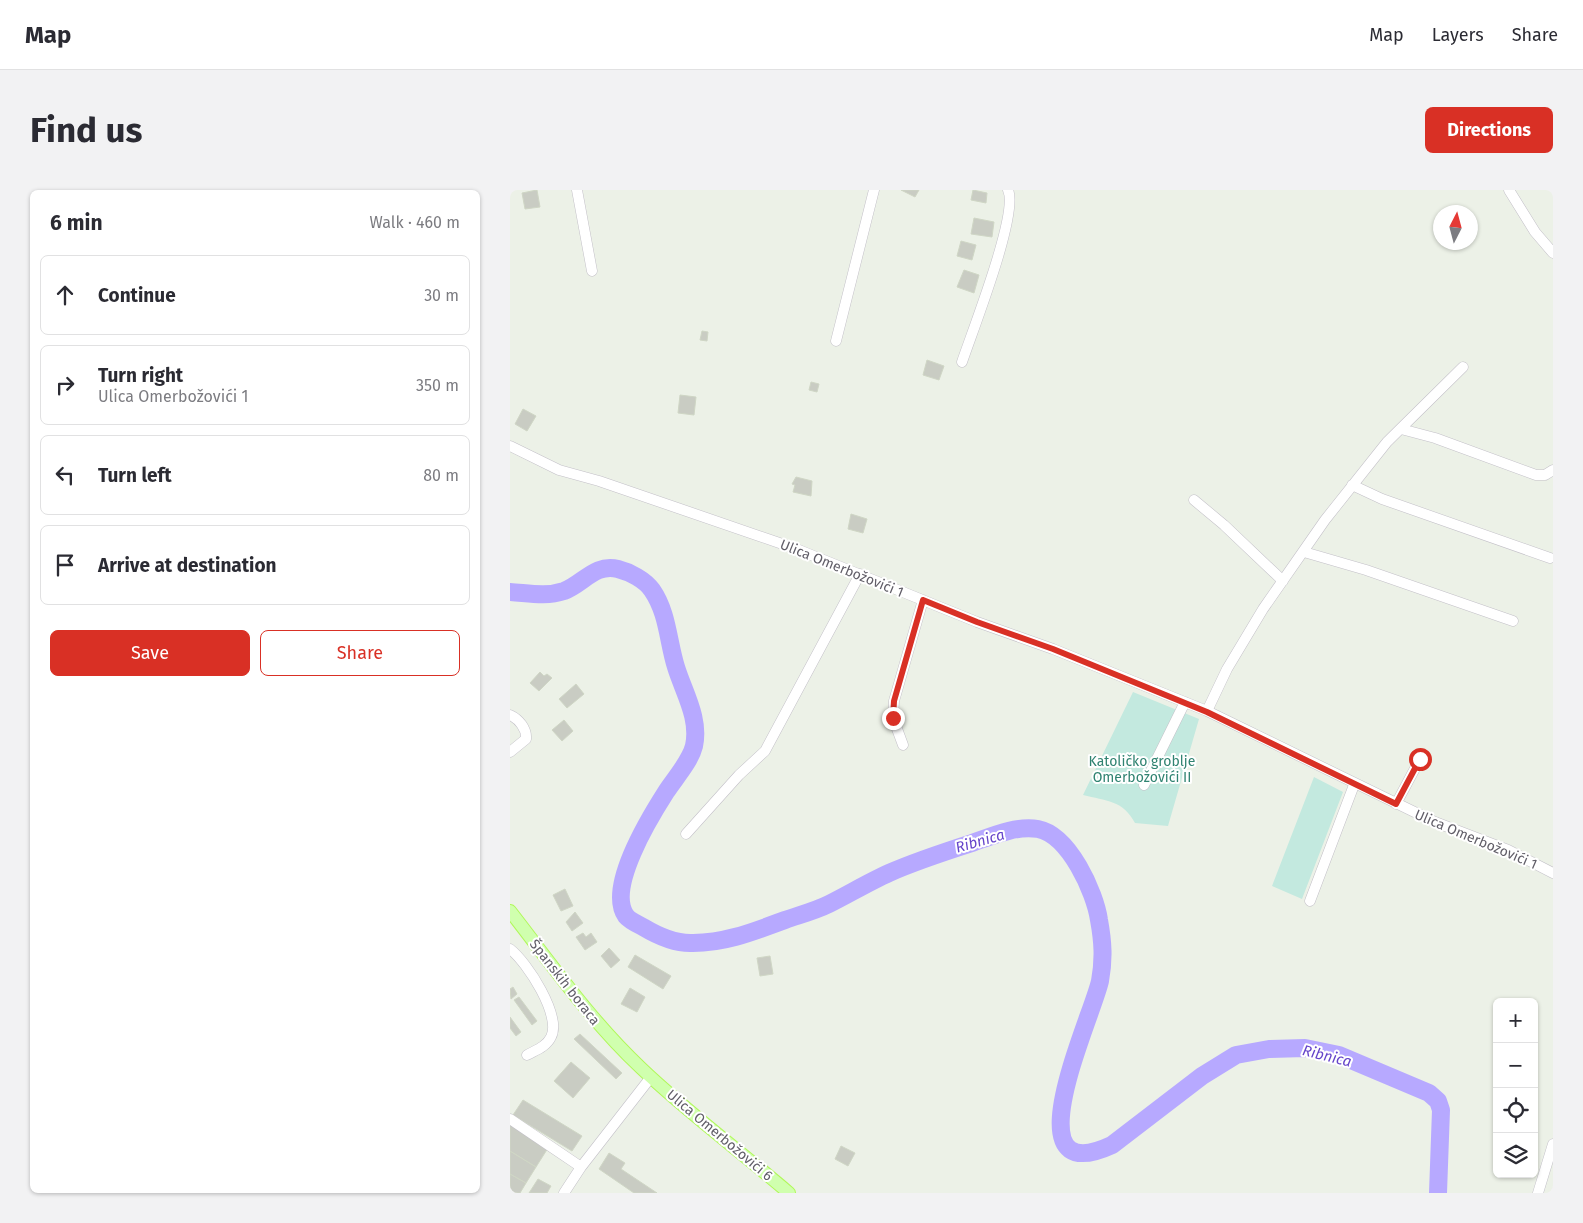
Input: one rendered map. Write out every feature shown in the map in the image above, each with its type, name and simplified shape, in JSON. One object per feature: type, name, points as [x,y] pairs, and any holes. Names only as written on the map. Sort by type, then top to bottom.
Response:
[{"type":"main road","name":"Španskih boraca","points":[[510,911],[590,1015],[651,1077]]},
{"type":"main road","name":"Ulica Omerbožovići 6","points":[[651,1077],[789,1193]]},
{"type":"street","points":[[577,190],[592,271]]},
{"type":"street","points":[[836,341],[874,190]]},
{"type":"street","points":[[962,362],[1005,232],[1011,206],[1011,197],[1008,190]]},
{"type":"street","points":[[1509,190],[1535,232],[1553,253]]},
{"type":"street","points":[[1207,712],[1227,669],[1263,610],[1352,485],[1387,442],[1463,367]]},
{"type":"street","points":[[1401,429],[1435,438],[1536,475],[1545,475],[1553,470]]},
{"type":"street","name":"Ulica Omerbožovići 1","points":[[510,446],[559,470],[600,481],[794,548],[977,622],[1053,649],[1185,702],[1354,785],[1435,822],[1508,850],[1553,873]]},
{"type":"street","points":[[1352,485],[1391,502],[1550,558]]},
{"type":"street","points":[[1194,500],[1224,525],[1283,581]]},
{"type":"street","points":[[1304,552],[1366,570],[1513,620]]},
{"type":"street","points":[[686,834],[739,775],[765,752],[860,574]]},
{"type":"street","points":[[903,746],[893,718],[894,701],[923,600]]},
{"type":"street","points":[[1144,785],[1185,702]]},
{"type":"street","points":[[510,715],[526,730],[527,734],[526,739],[510,752]]},
{"type":"street","points":[[1396,804],[1420,759]]},
{"type":"street","points":[[1310,900],[1354,785]]},
{"type":"street","points":[[510,949],[537,983],[549,1005],[554,1025],[552,1035],[546,1045],[527,1055]]},
{"type":"street","points":[[564,1193],[581,1167],[651,1077]]},
{"type":"street","points":[[510,1118],[581,1167]]},
{"type":"street","points":[[1538,1193],[1553,1144]]},
{"type":"green space","name":"Katoličko groblje Omerbožovići II","points":[[1133,692],[1199,719],[1168,826],[1135,823],[1130,815],[1119,806],[1106,800],[1083,795]]},
{"type":"green space","points":[[1314,777],[1343,792],[1302,899],[1272,886]]},
{"type":"building","points":[[537,190],[540,207],[525,209],[522,193]]},
{"type":"building","points":[[901,190],[919,190],[915,197]]},
{"type":"building","points":[[973,190],[987,193],[986,203],[971,200]]},
{"type":"building","points":[[974,218],[994,222],[992,237],[971,234]]},
{"type":"building","points":[[961,241],[976,245],[972,260],[957,256]]},
{"type":"building","points":[[964,270],[979,275],[974,293],[957,287]]},
{"type":"building","points":[[702,331],[708,332],[707,341],[700,340]]},
{"type":"building","points":[[927,360],[944,366],[939,380],[923,375]]},
{"type":"building","points":[[811,382],[819,384],[817,392],[809,390]]},
{"type":"building","points":[[680,395],[696,397],[694,415],[678,413]]},
{"type":"building","points":[[523,409],[536,416],[527,431],[515,424]]},
{"type":"building","points":[[796,477],[812,481],[811,496],[793,492],[795,485],[792,484]]},
{"type":"building","points":[[851,514],[867,519],[863,533],[848,529]]},
{"type":"building","points":[[540,672],[544,676],[547,674],[552,678],[539,691],[530,683]]},
{"type":"building","points":[[576,684],[584,694],[567,708],[559,699]]},
{"type":"building","points":[[564,720],[573,731],[562,741],[552,730]]},
{"type":"building","points":[[565,889],[573,906],[561,911],[553,895]]},
{"type":"building","points":[[575,912],[583,923],[572,931],[566,922]]},
{"type":"building","points":[[583,933],[586,937],[591,933],[597,942],[585,950],[576,937]]},
{"type":"building","points":[[609,948],[620,960],[611,968],[601,956]]},
{"type":"building","points":[[635,955],[671,976],[663,989],[628,967]]},
{"type":"building","points":[[770,956],[773,974],[760,976],[757,958]]},
{"type":"building","points":[[513,987],[517,994],[511,999],[510,989]]},
{"type":"building","points":[[630,988],[645,997],[637,1012],[621,1004]]},
{"type":"building","points":[[519,997],[537,1021],[532,1025],[514,1000]]},
{"type":"building","points":[[510,1017],[521,1032],[516,1036],[510,1028]]},
{"type":"building","points":[[580,1034],[622,1073],[616,1079],[574,1039]]},
{"type":"building","points":[[571,1062],[590,1078],[573,1098],[554,1081]]},
{"type":"building","points":[[523,1100],[582,1136],[572,1151],[513,1115]]},
{"type":"building","points":[[510,1125],[548,1148],[536,1167],[510,1151]]},
{"type":"building","points":[[841,1146],[855,1153],[848,1166],[835,1159]]},
{"type":"building","points":[[510,1151],[536,1167],[526,1183],[510,1174]]},
{"type":"building","points":[[609,1153],[625,1163],[621,1169],[657,1193],[634,1193],[599,1169]]},
{"type":"building","points":[[510,1174],[526,1183],[520,1193],[510,1193]]},
{"type":"building","points":[[538,1179],[551,1186],[547,1193],[529,1193]]},
{"type":"waterway","name":"Ribnica","points":[[510,592],[557,593],[571,588],[596,571],[610,568],[627,572],[645,583],[652,590],[661,608],[673,657],[693,716],[695,736],[694,746],[689,758],[650,818],[632,853],[622,888],[621,904],[626,916],[631,920],[673,941],[686,943],[729,939],[818,909],[889,873],[930,857],[1005,832],[1030,828],[1038,829],[1049,833],[1060,842],[1079,866],[1097,908],[1102,943],[1100,981],[1073,1060],[1064,1094],[1061,1123],[1065,1144],[1081,1153],[1112,1145],[1202,1076],[1236,1055],[1269,1049],[1305,1048],[1339,1055],[1429,1093],[1438,1101],[1441,1110],[1438,1193]]},
{"type":"route","points":[[893,718],[894,701],[923,600],[977,622],[1053,649],[1207,712],[1347,782],[1396,804],[1420,759]]}]
